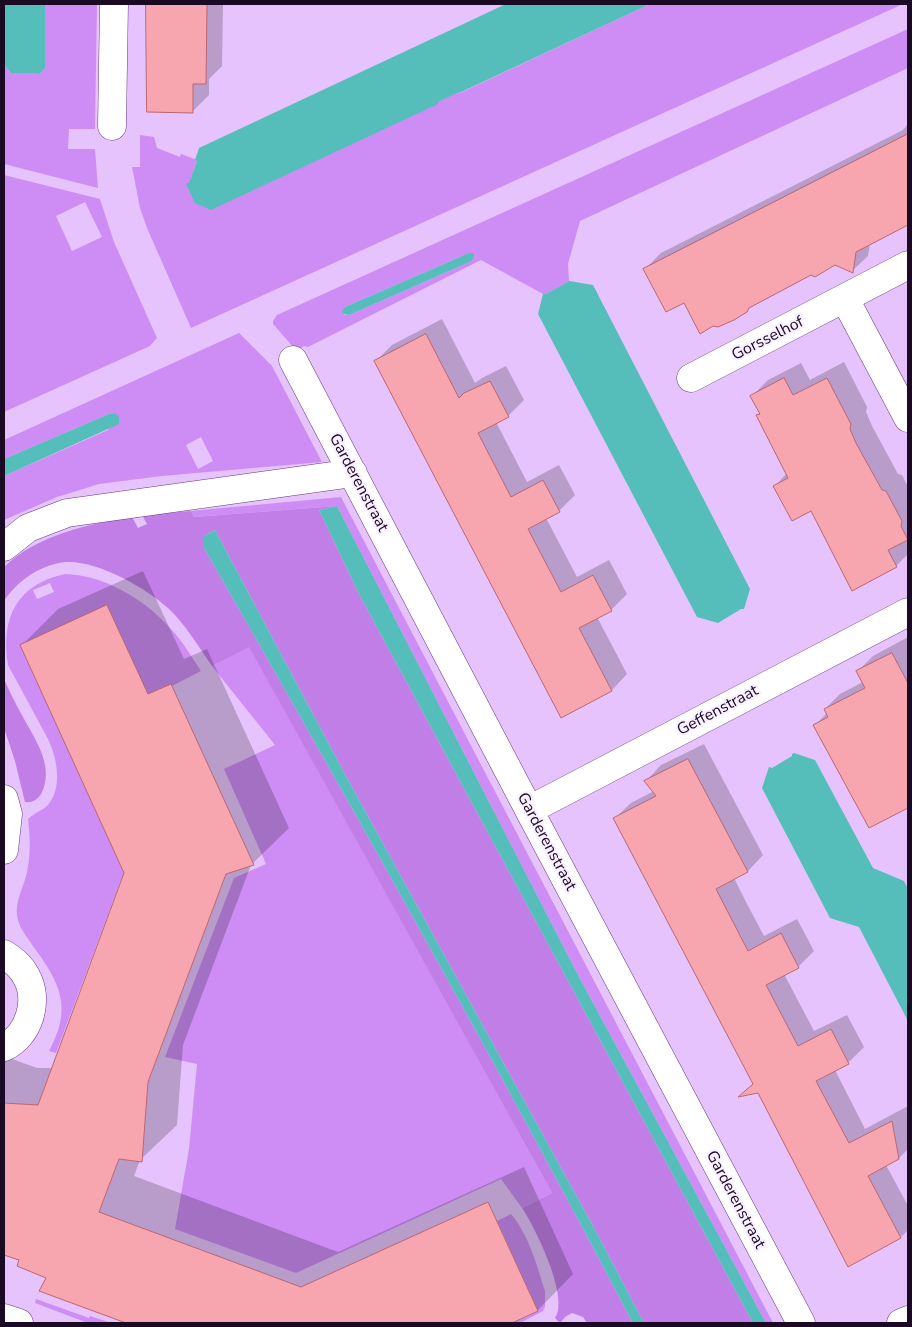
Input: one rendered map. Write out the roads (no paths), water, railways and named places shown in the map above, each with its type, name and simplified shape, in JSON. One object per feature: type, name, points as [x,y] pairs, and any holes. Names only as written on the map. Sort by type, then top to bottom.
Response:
[{"type":"street","points":[[112,126],[114,4]]},
{"type":"street","name":"Gorsselhof","points":[[691,378],[908,265]]},
{"type":"street","points":[[845,299],[908,418]]},
{"type":"street","name":"Garderenstraat","points":[[293,360],[801,1323]]},
{"type":"street","points":[[4,547],[28,528],[67,513],[353,473]]},
{"type":"street","name":"Geffenstraat","points":[[529,810],[908,612]]},
{"type":"street","points":[[4,799],[8,814],[4,850]]},
{"type":"street","points":[[4,954],[15,962],[27,977],[32,995],[31,1014],[22,1032],[9,1045],[4,1047]]},
{"type":"street","points":[[4,1318],[19,1323]]},
{"type":"street","points":[[901,1323],[908,1320]]}]
